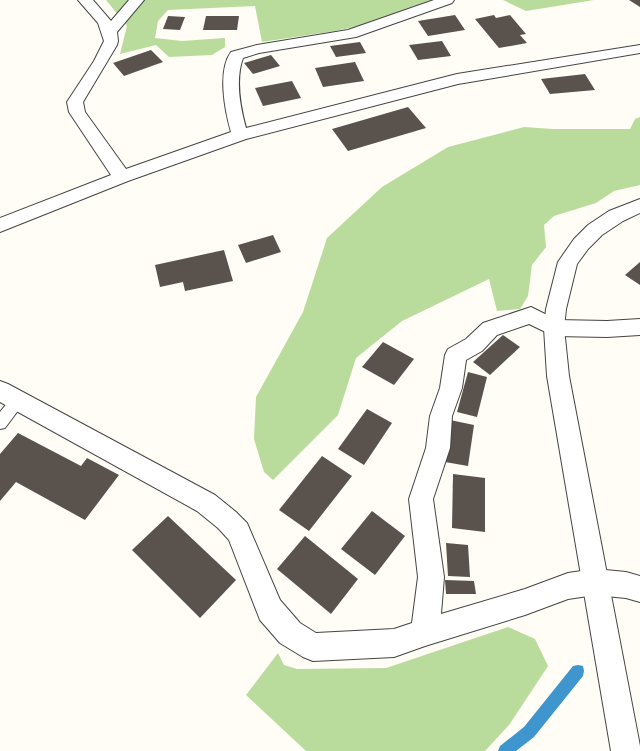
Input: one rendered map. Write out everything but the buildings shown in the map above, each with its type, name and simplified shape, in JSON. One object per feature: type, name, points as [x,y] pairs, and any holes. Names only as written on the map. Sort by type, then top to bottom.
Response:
[{"type":"street","points":[[85,0],[98,12],[110,31],[111,42],[75,102],[77,112],[122,177]]},
{"type":"street","points":[[110,31],[137,0]]},
{"type":"street","points":[[240,135],[236,123],[231,72],[236,55],[351,34],[447,0]]},
{"type":"street","points":[[0,225],[122,177],[240,135],[457,79],[640,49]]},
{"type":"street","points":[[626,751],[558,376],[554,328],[556,309],[568,262],[581,244],[595,230],[616,216],[640,205]]},
{"type":"street","points":[[425,632],[431,577],[421,499],[438,448],[441,416],[451,388],[456,355],[474,345],[490,329],[531,315],[554,328],[607,329],[640,327]]},
{"type":"street","points":[[9,395],[206,503],[227,520],[238,532],[270,610],[290,633],[313,647],[394,643],[425,632],[525,602],[568,586],[595,582],[626,585],[640,589]]},
{"type":"lane","points":[[0,423],[9,395]]},
{"type":"green space","points":[[106,0],[436,0],[369,24],[335,31],[262,42],[255,6],[168,10],[158,21],[155,38],[182,41],[225,38],[225,47],[212,55],[169,57],[156,45],[120,54],[127,26]]},
{"type":"green space","points":[[503,0],[594,0],[526,11]]},
{"type":"green space","points":[[640,117],[640,185],[614,191],[596,203],[554,216],[544,225],[546,247],[532,265],[528,296],[520,309],[497,311],[489,279],[402,321],[356,358],[338,415],[273,480],[264,472],[254,439],[256,397],[303,312],[327,238],[382,187],[448,147],[524,127],[553,129],[630,129],[635,119]]},
{"type":"green space","points":[[508,627],[535,639],[548,666],[509,725],[485,751],[306,751],[246,695],[278,653],[284,665],[297,669],[386,668]]},
{"type":"waterway","points":[[505,751],[529,732],[578,671]]}]
